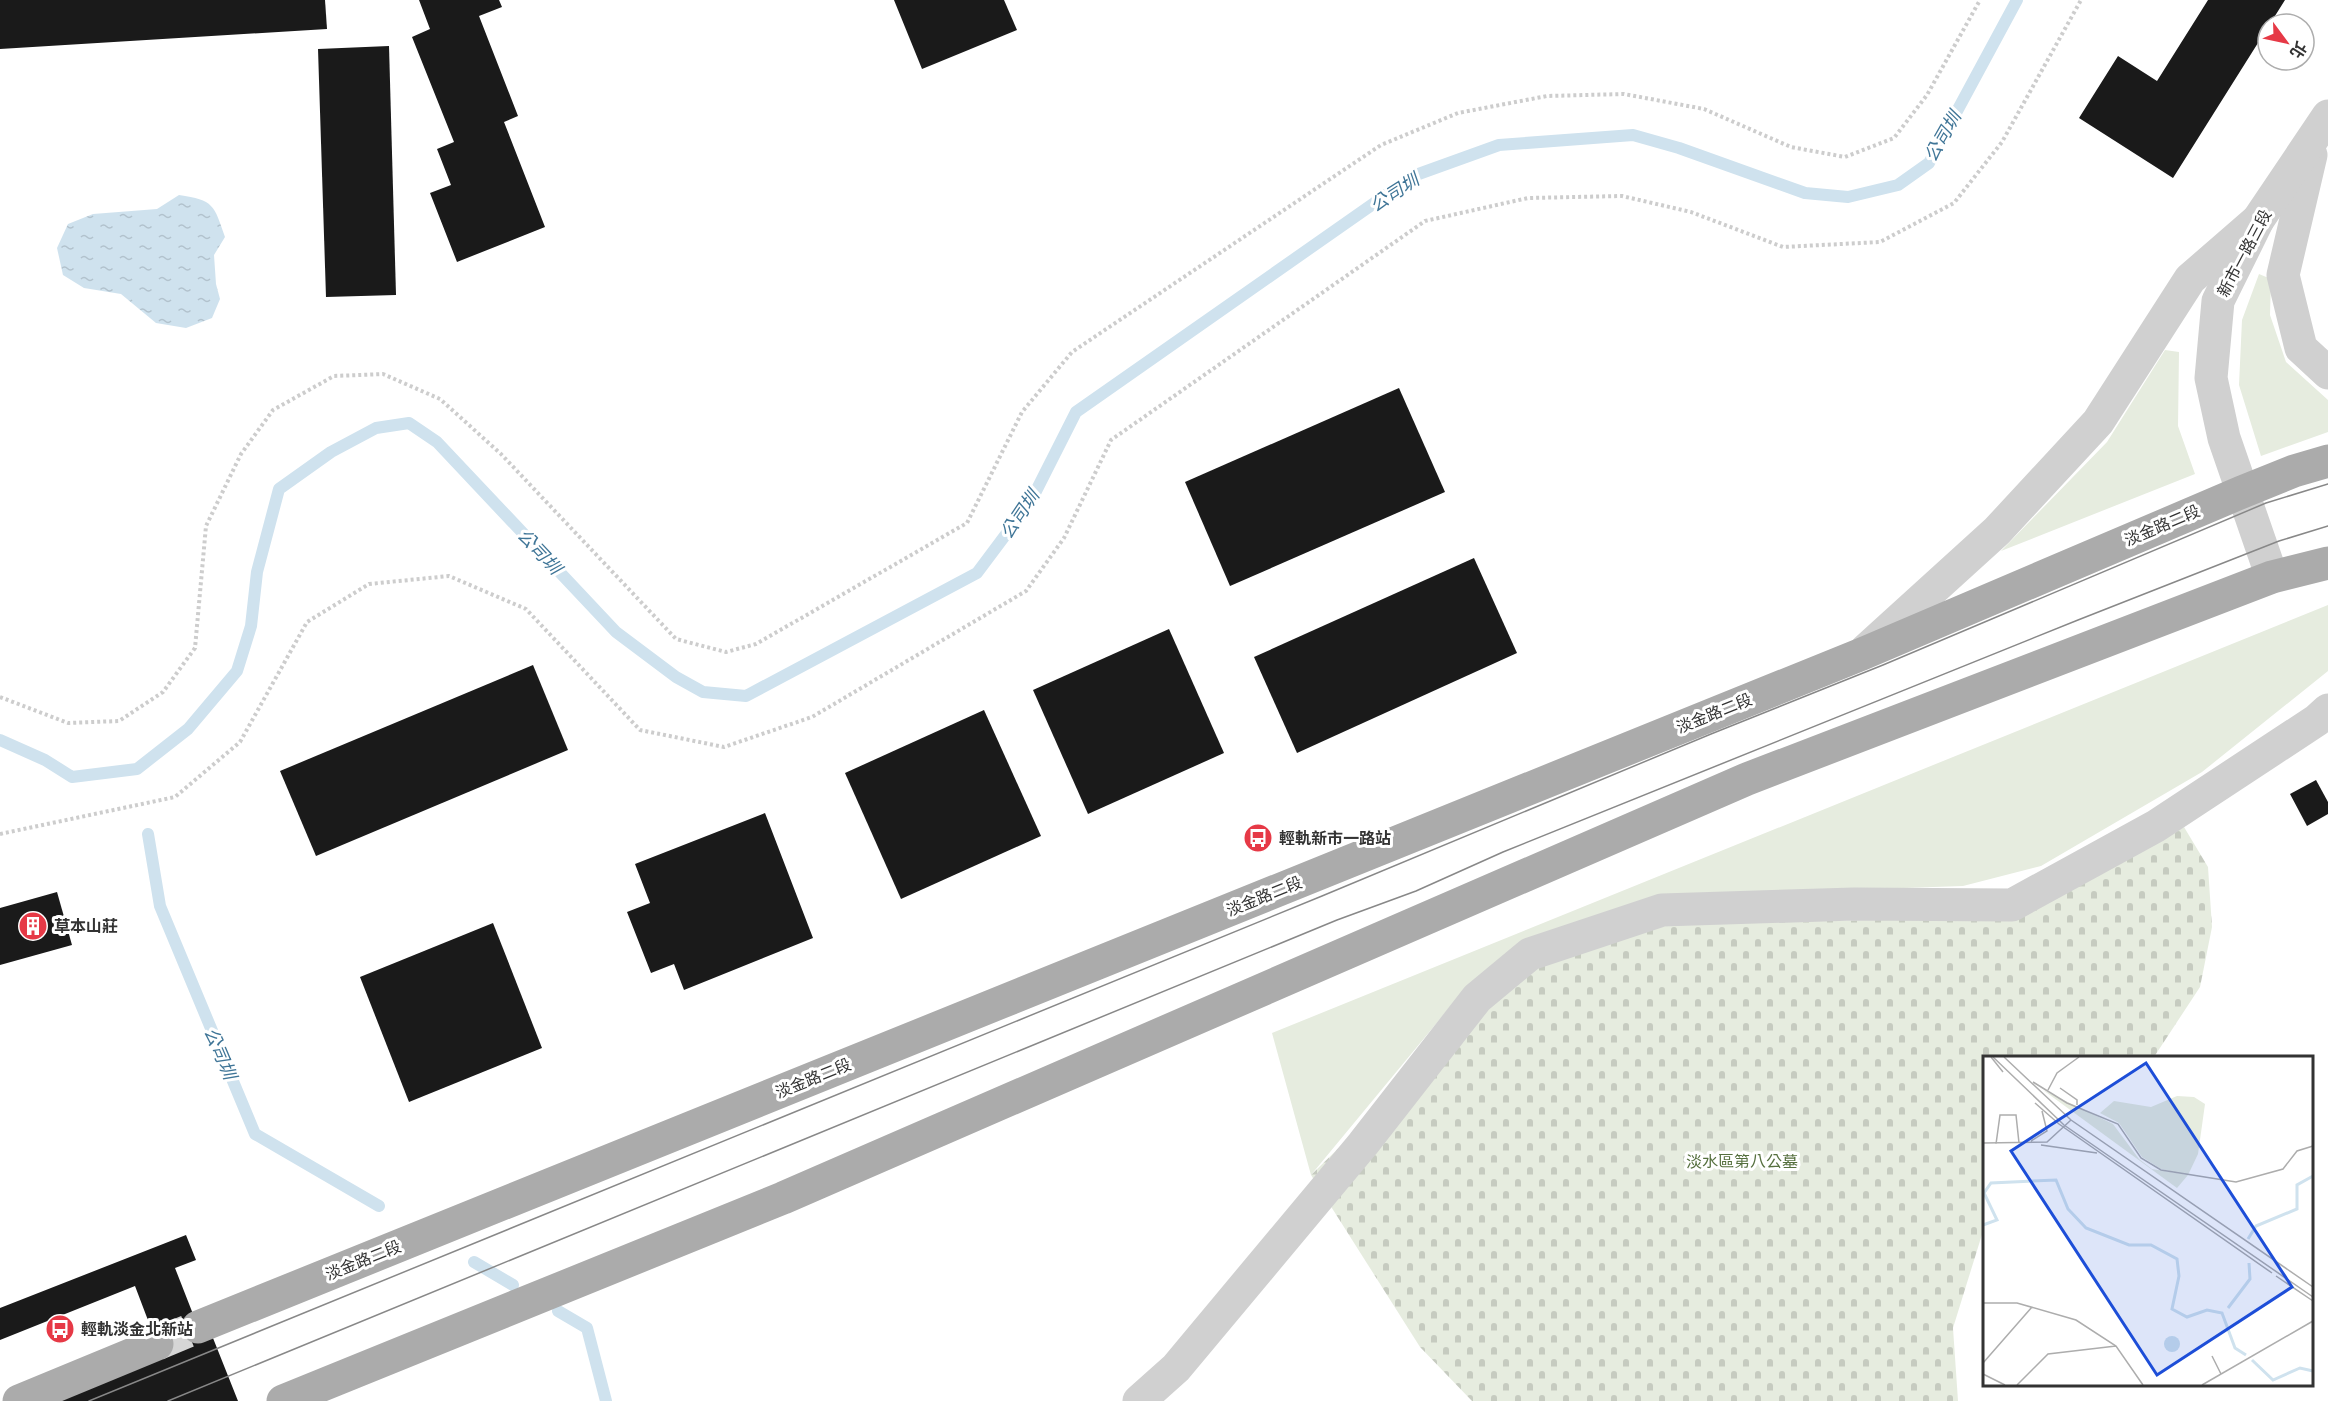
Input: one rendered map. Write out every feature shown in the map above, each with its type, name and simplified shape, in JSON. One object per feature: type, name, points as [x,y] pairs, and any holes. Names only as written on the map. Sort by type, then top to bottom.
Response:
[{"type":"main road","name":"淡金路二段","points":[[198,1327],[1862,654],[2242,492],[2294,471],[2328,461]]},
{"type":"main road","points":[[283,1401],[783,1198],[1747,779],[2272,578],[2328,563]]},
{"type":"main road","points":[[19,1401],[157,1344]]},
{"type":"street","name":"新市一路三段","points":[[2272,578],[2224,438],[2211,378],[2218,301],[2258,220],[2322,124]]},
{"type":"street","points":[[2322,124],[2283,275],[2301,348],[2328,373]]},
{"type":"street","points":[[1862,654],[1997,531],[2098,422],[2190,279],[2258,220]]},
{"type":"street","points":[[1138,1401],[1176,1368],[1363,1144],[1477,998],[1530,954],[1662,910],[1854,904],[2012,905],[2156,826],[2317,720],[2328,710]]},
{"type":"path","points":[[0,698],[68,723],[119,721],[163,692],[195,648],[206,526],[241,454],[273,410],[333,376],[383,374],[440,399],[501,454],[676,639],[726,652],[756,644],[967,523],[1022,412],[1072,352],[1381,145],[1458,113],[1546,96],[1624,94],[1704,109],[1791,147],[1845,157],[1894,138],[1927,95],[1980,0]]},
{"type":"path","points":[[0,834],[175,797],[240,742],[307,622],[369,584],[449,576],[526,609],[640,730],[724,747],[812,717],[1026,591],[1064,538],[1111,440],[1425,221],[1528,198],[1622,196],[1690,212],[1783,247],[1880,242],[1954,203],[2002,142],[2080,0]]},
{"type":"green space","points":[[2259,274],[2271,279],[2270,315],[2286,362],[2328,400],[2328,432],[2261,456],[2239,385],[2242,320]]},
{"type":"green space","points":[[2165,350],[2179,352],[2178,426],[2195,474],[2001,551],[2107,442]]},
{"type":"green space","points":[[2328,605],[2328,671],[2202,772],[2041,866],[1963,886],[1663,896],[1464,990],[1311,1175],[1272,1033]]},
{"type":"green space","name":"淡水區第八公墓","points":[[2184,827],[2208,867],[2212,927],[2200,987],[2155,1056],[1983,1056],[1983,1231],[1953,1328],[1958,1401],[1472,1401],[1420,1347],[1311,1175],[1484,1006],[1537,966],[1666,923],[2016,918]]},
{"type":"water","points":[[179,195],[199,199],[211,206],[225,237],[214,255],[216,284],[220,299],[212,318],[186,328],[156,323],[121,294],[84,288],[63,275],[57,248],[68,224],[93,214],[157,209]]},
{"type":"building","points":[[0,0],[325,0],[327,29],[0,49]]},
{"type":"building","points":[[419,0],[499,0],[502,7],[479,16],[518,116],[504,122],[545,227],[457,262],[430,193],[451,185],[437,149],[454,142],[412,37],[430,29]]},
{"type":"building","points":[[894,0],[1004,0],[1017,30],[922,69]]},
{"type":"building","points":[[2208,0],[2285,0],[2277,12],[2256,12],[2256,46],[2173,178],[2079,118],[2118,56],[2157,81]]},
{"type":"building","points":[[389,46],[396,295],[326,297],[318,49]]},
{"type":"building","points":[[1399,388],[1445,492],[1230,586],[1185,482]]},
{"type":"building","points":[[1474,558],[1517,653],[1297,753],[1254,657]]},
{"type":"building","points":[[1169,629],[1224,753],[1088,814],[1033,690]]},
{"type":"building","points":[[533,665],[568,750],[316,856],[280,771]]},
{"type":"building","points":[[984,710],[1041,836],[901,899],[845,773]]},
{"type":"building","points":[[2316,780],[2328,802],[2328,814],[2307,826],[2290,794]]},
{"type":"building","points":[[765,813],[813,938],[684,990],[674,964],[651,973],[627,912],[650,903],[635,864]]},
{"type":"building","name":"草本山莊","points":[[57,892],[72,945],[0,965],[0,908]]},
{"type":"building","points":[[493,923],[542,1048],[409,1102],[360,977]]},
{"type":"building","points":[[186,1235],[196,1260],[175,1268],[200,1332],[209,1328],[238,1401],[36,1401],[157,1344],[135,1286],[0,1340],[0,1308]]},
{"type":"waterway","name":"公司圳","points":[[0,740],[45,760],[72,777],[137,769],[188,729],[237,671],[251,626],[257,572],[279,489],[331,452],[376,428],[409,423],[437,442],[616,632],[676,677],[703,692],[746,696],[977,573],[1031,501],[1076,412],[1413,176],[1499,145],[1633,135],[1679,148],[1805,193],[1848,197],[1898,185],[1929,163],[2017,0]]},
{"type":"waterway","name":"公司圳","points":[[148,834],[160,906],[255,1134],[379,1206]]},
{"type":"waterway","name":"公司圳","points":[[474,1262],[513,1285]]},
{"type":"waterway","name":"公司圳","points":[[558,1311],[587,1328],[606,1401]]},
{"type":"tunnel","points":[[157,1344],[198,1327]]},
{"type":"tram line","points":[[89,1401],[1883,665],[2266,503],[2328,484]]},
{"type":"tram line","points":[[168,1401],[1337,920],[1416,891],[1503,852],[2078,620],[2279,541],[2328,526]]},
{"type":"place","name":"輕軌新市一路站","points":[[1258,838]]},
{"type":"place","name":"草本山莊","points":[[33,926]]},
{"type":"place","name":"輕軌淡金北新站","points":[[60,1329]]}]
